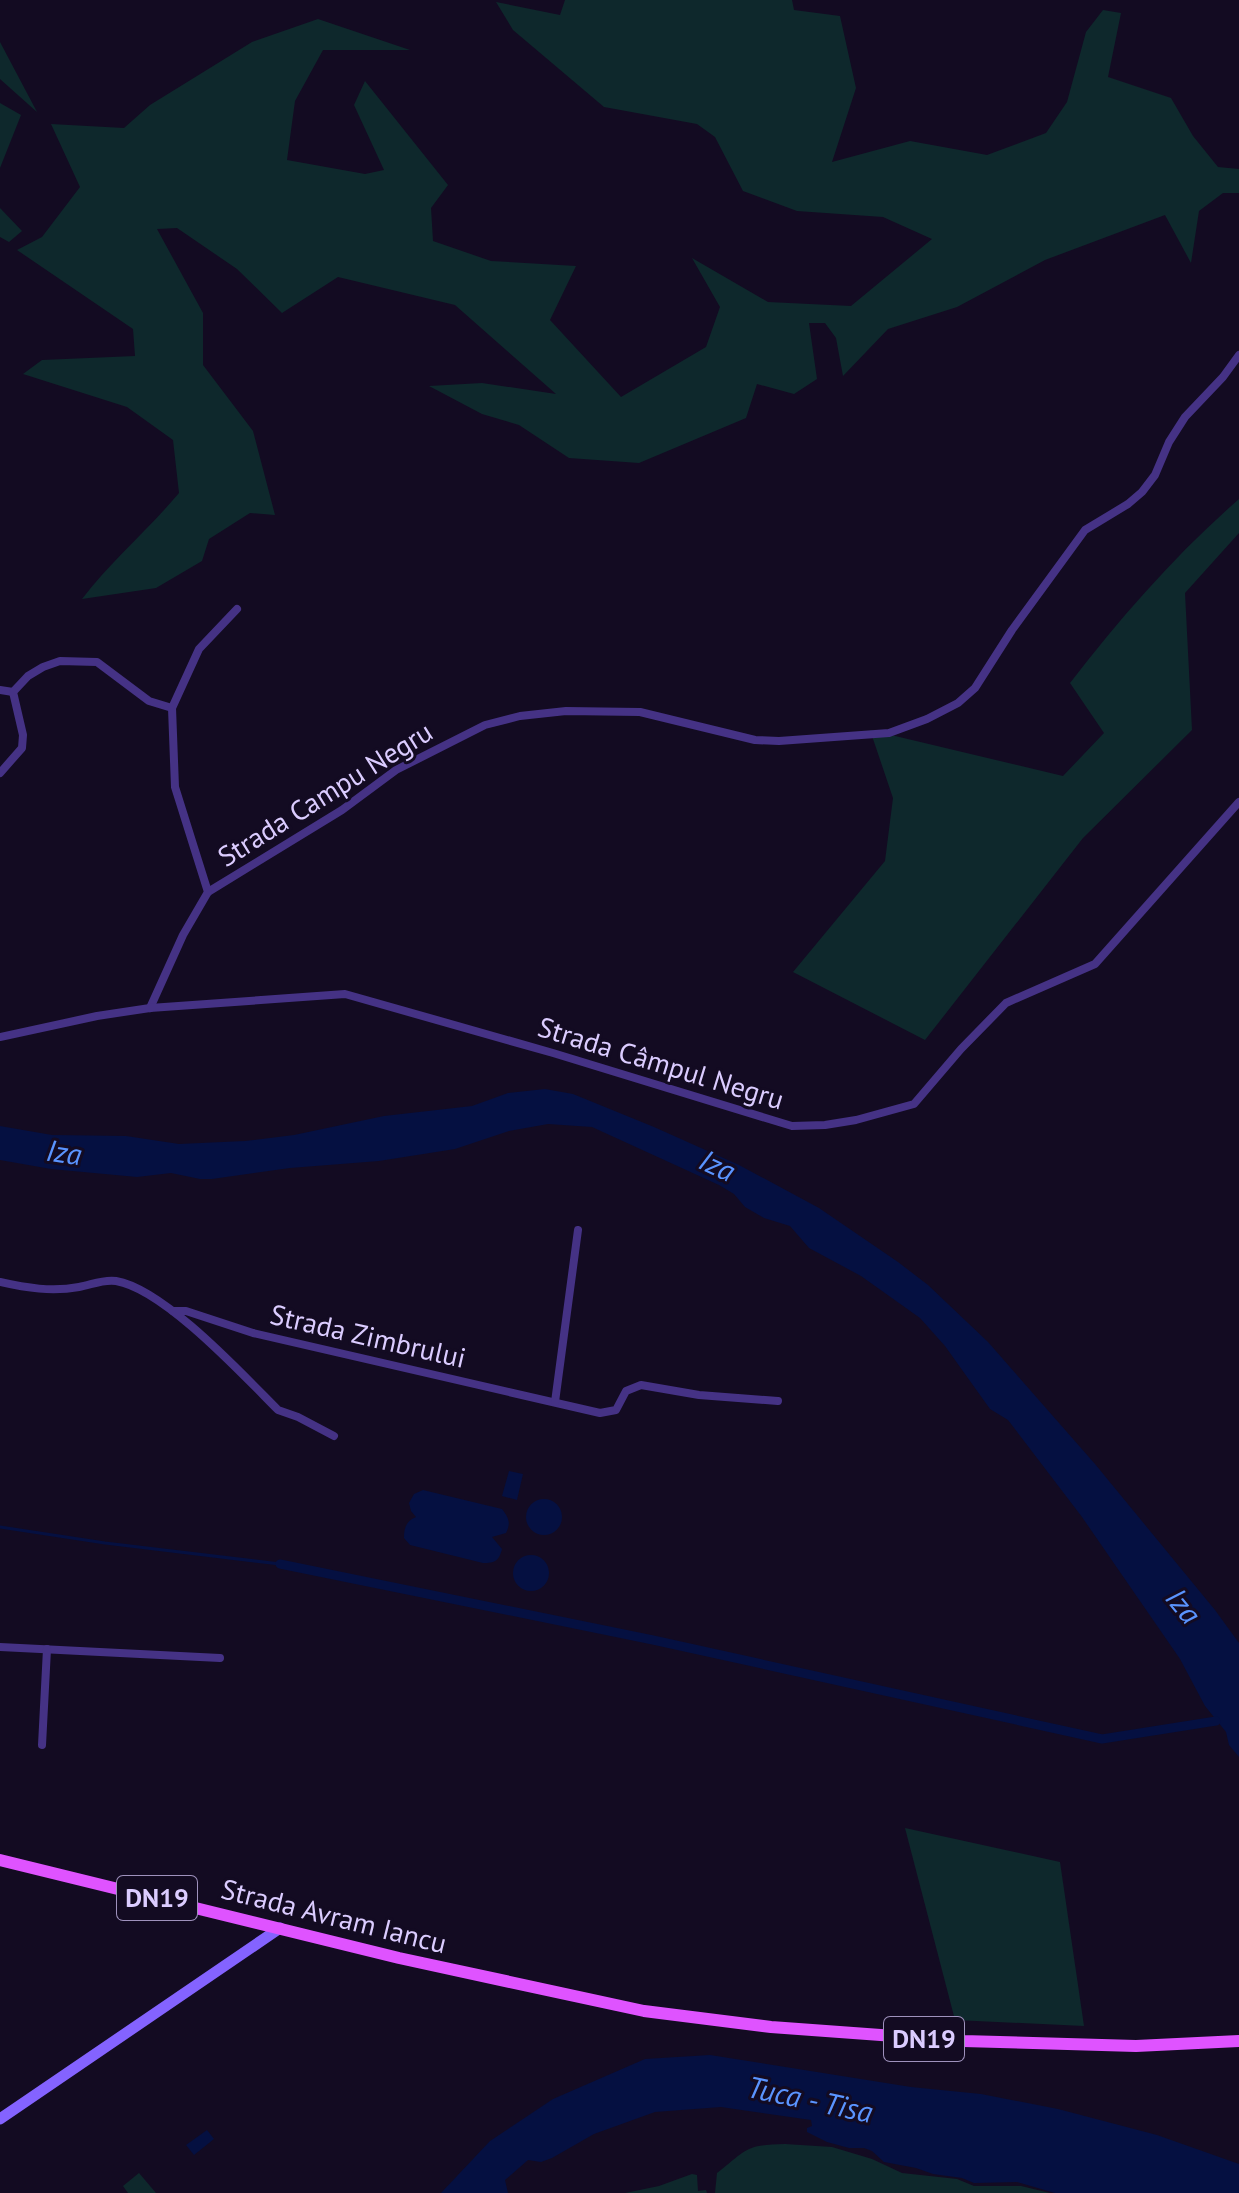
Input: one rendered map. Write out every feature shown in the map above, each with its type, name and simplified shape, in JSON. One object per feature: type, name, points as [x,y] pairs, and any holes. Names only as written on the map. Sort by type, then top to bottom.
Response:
[{"type":"main road","name":"Strada Avram Iancu","points":[[0,1860],[611,2006],[771,2027],[963,2041],[1136,2046],[1239,2041]]},
{"type":"main road","points":[[0,2119],[280,1928]]},
{"type":"street","name":"Strada Campu Negru","points":[[150,1008],[183,935],[208,892],[342,810],[396,770],[485,725],[520,716],[566,711],[640,712],[755,740],[779,741],[889,733],[958,703],[975,688],[1012,630],[1085,530],[1142,492],[1155,475],[1169,442],[1185,417],[1239,355]]},
{"type":"street","name":"Strada Campu Negru","points":[[208,892],[175,787],[172,708],[199,649],[237,609]]},
{"type":"street","points":[[13,692],[28,676],[43,667],[60,661],[97,662],[149,701],[172,708]]},
{"type":"street","points":[[0,690],[13,692]]},
{"type":"street","points":[[0,773],[22,748],[23,735],[13,692]]},
{"type":"street","name":"Strada Câmpul Negru","points":[[0,1037],[150,1008],[345,994],[792,1126],[856,1120],[914,1104],[1006,1003],[1095,964],[1239,802]]},
{"type":"street","points":[[555,1402],[578,1230]]},
{"type":"street","name":"Strada Zimbrului","points":[[0,1282],[51,1290],[114,1281],[128,1285],[173,1311],[278,1410],[334,1436]]},
{"type":"street","name":"Strada Zimbrului","points":[[173,1311],[186,1311],[253,1333],[600,1413],[616,1410],[626,1391],[641,1385],[699,1395],[778,1401]]},
{"type":"street","points":[[0,1647],[220,1658]]},
{"type":"street","points":[[42,1745],[47,1649]]},
{"type":"green space","points":[[565,0],[792,0],[794,10],[840,16],[856,88],[832,162],[910,141],[987,155],[1046,133],[1067,102],[1086,32],[1103,10],[1121,13],[1108,77],[1171,98],[1193,136],[1218,167],[1239,169],[1239,193],[1223,193],[1199,211],[1191,263],[1165,215],[1045,260],[957,307],[888,329],[843,376],[836,338],[825,323],[809,323],[817,379],[794,394],[757,384],[746,418],[639,463],[569,458],[519,425],[482,414],[429,386],[482,383],[556,394],[455,305],[338,277],[282,313],[237,269],[177,228],[157,229],[203,313],[203,365],[253,431],[275,515],[250,513],[209,539],[202,561],[156,588],[82,599],[179,493],[173,440],[127,407],[23,374],[42,360],[135,356],[133,329],[17,250],[42,237],[80,187],[51,124],[124,128],[150,105],[252,42],[318,19],[410,50],[323,50],[295,101],[287,160],[365,174],[384,170],[354,105],[365,81],[448,185],[431,208],[433,241],[491,261],[576,266],[550,320],[621,397],[706,347],[720,307],[692,258],[768,302],[851,306],[932,239],[883,217],[797,211],[743,191],[715,137],[697,124],[604,107],[513,30],[496,2],[560,15]]},
{"type":"green space","points":[[0,42],[37,112],[0,79]]},
{"type":"green space","points":[[0,103],[21,115],[0,168]]},
{"type":"green space","points":[[0,208],[22,231],[9,242],[0,237]]},
{"type":"green space","points":[[1239,499],[1239,533],[1185,593],[1192,730],[1083,838],[925,1040],[793,972],[885,861],[893,798],[870,730],[1063,776],[1104,733],[1070,683],[1150,587]]},
{"type":"green space","points":[[905,1828],[1060,1862],[1084,2026],[955,2020]]},
{"type":"green space","points":[[785,2144],[832,2147],[872,2159],[902,2173],[957,2179],[974,2186],[1021,2186],[1050,2193],[715,2193],[717,2173],[741,2154],[754,2147]]},
{"type":"green space","points":[[139,2173],[156,2193],[128,2193],[123,2186]]},
{"type":"green space","points":[[697,2175],[698,2191],[706,2190],[707,2193],[625,2193],[659,2186]]},
{"type":"water","name":"Iza","points":[[545,1089],[573,1094],[654,1127],[739,1165],[819,1208],[928,1285],[988,1342],[1095,1464],[1239,1643],[1239,1757],[1229,1745],[1226,1732],[1205,1706],[1180,1659],[1082,1517],[1008,1420],[990,1409],[945,1346],[920,1318],[861,1276],[809,1248],[790,1226],[764,1218],[719,1185],[592,1127],[548,1124],[509,1131],[455,1149],[379,1161],[290,1168],[212,1179],[171,1173],[137,1177],[51,1169],[0,1160],[0,1126],[52,1135],[126,1136],[179,1144],[245,1141],[294,1135],[384,1116],[472,1106],[508,1093]]},
{"type":"water","points":[[509,1471],[523,1474],[517,1500],[502,1496]]},
{"type":"water","points":[[423,1490],[502,1509],[509,1523],[506,1533],[492,1537],[502,1549],[498,1559],[483,1563],[410,1545],[404,1538],[404,1531],[416,1517],[409,1503],[414,1494]]},
{"type":"water","points":[[544,1499],[557,1504],[562,1517],[557,1530],[544,1535],[531,1530],[526,1517],[531,1504]]},
{"type":"water","points":[[531,1555],[544,1560],[549,1573],[544,1586],[531,1591],[518,1586],[513,1573],[518,1560]]},
{"type":"water","name":"Тиса - Tisa","points":[[710,2055],[911,2087],[981,2094],[1058,2109],[1157,2135],[1239,2164],[1239,2193],[1055,2193],[1017,2182],[974,2183],[884,2162],[864,2148],[849,2148],[827,2142],[807,2132],[807,2128],[812,2126],[811,2120],[721,2107],[655,2112],[594,2134],[552,2158],[541,2162],[528,2160],[505,2180],[508,2193],[441,2193],[490,2141],[553,2099],[645,2059]]},
{"type":"water","points":[[207,2130],[214,2139],[194,2155],[186,2145]]},
{"type":"waterway","points":[[0,1527],[280,1564]]},
{"type":"waterway","points":[[280,1564],[653,1640],[1102,1739],[1216,1721]]}]
